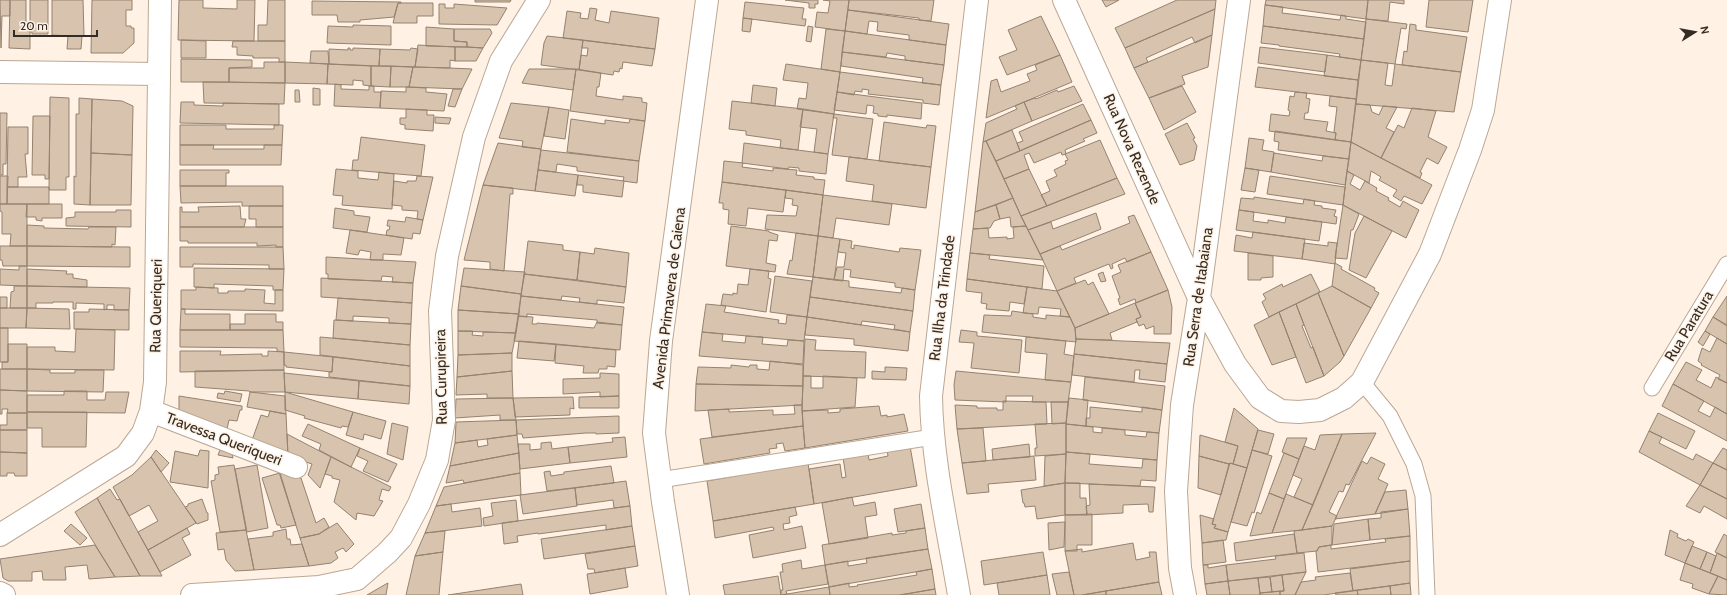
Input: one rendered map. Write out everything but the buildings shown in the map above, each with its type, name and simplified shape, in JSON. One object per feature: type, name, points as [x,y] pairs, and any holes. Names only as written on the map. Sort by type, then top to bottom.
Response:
[{"type":"street","name":"Rua Queriqueri","points":[[0,535],[126,456],[143,433],[151,411],[156,382],[160,0]]},
{"type":"street","name":"Rua Curupireira","points":[[192,595],[319,587],[357,579],[387,553],[401,538],[419,504],[437,460],[444,420],[440,311],[447,256],[474,137],[501,61],[539,0]]},
{"type":"street","name":"Avenida Primavera de Caiena","points":[[678,595],[654,432],[661,341],[707,0]]},
{"type":"street","name":"Rua Ilha da Trindade","points":[[959,595],[933,437],[931,396],[977,0]]},
{"type":"street","name":"Rua Nova Rezende","points":[[1064,0],[1200,298],[1235,364],[1260,398],[1281,411],[1299,412],[1320,410],[1344,398],[1362,382]]},
{"type":"street","name":"Rua Serra de Itabaiana","points":[[1185,595],[1180,568],[1176,491],[1182,405],[1200,298],[1239,0]]},
{"type":"street","points":[[1362,382],[1430,254],[1470,150],[1483,110],[1500,0]]},
{"type":"street","points":[[0,72],[159,74]]},
{"type":"street","name":"Travessa Queriqueri","points":[[151,411],[296,467]]},
{"type":"street","points":[[0,593],[4,595]]},
{"type":"lane","name":"Rua Paratura","points":[[1652,388],[1727,264]]},
{"type":"lane","points":[[1362,382],[1390,416],[1414,464],[1423,496],[1427,595]]},
{"type":"lane","points":[[660,480],[933,437]]}]
